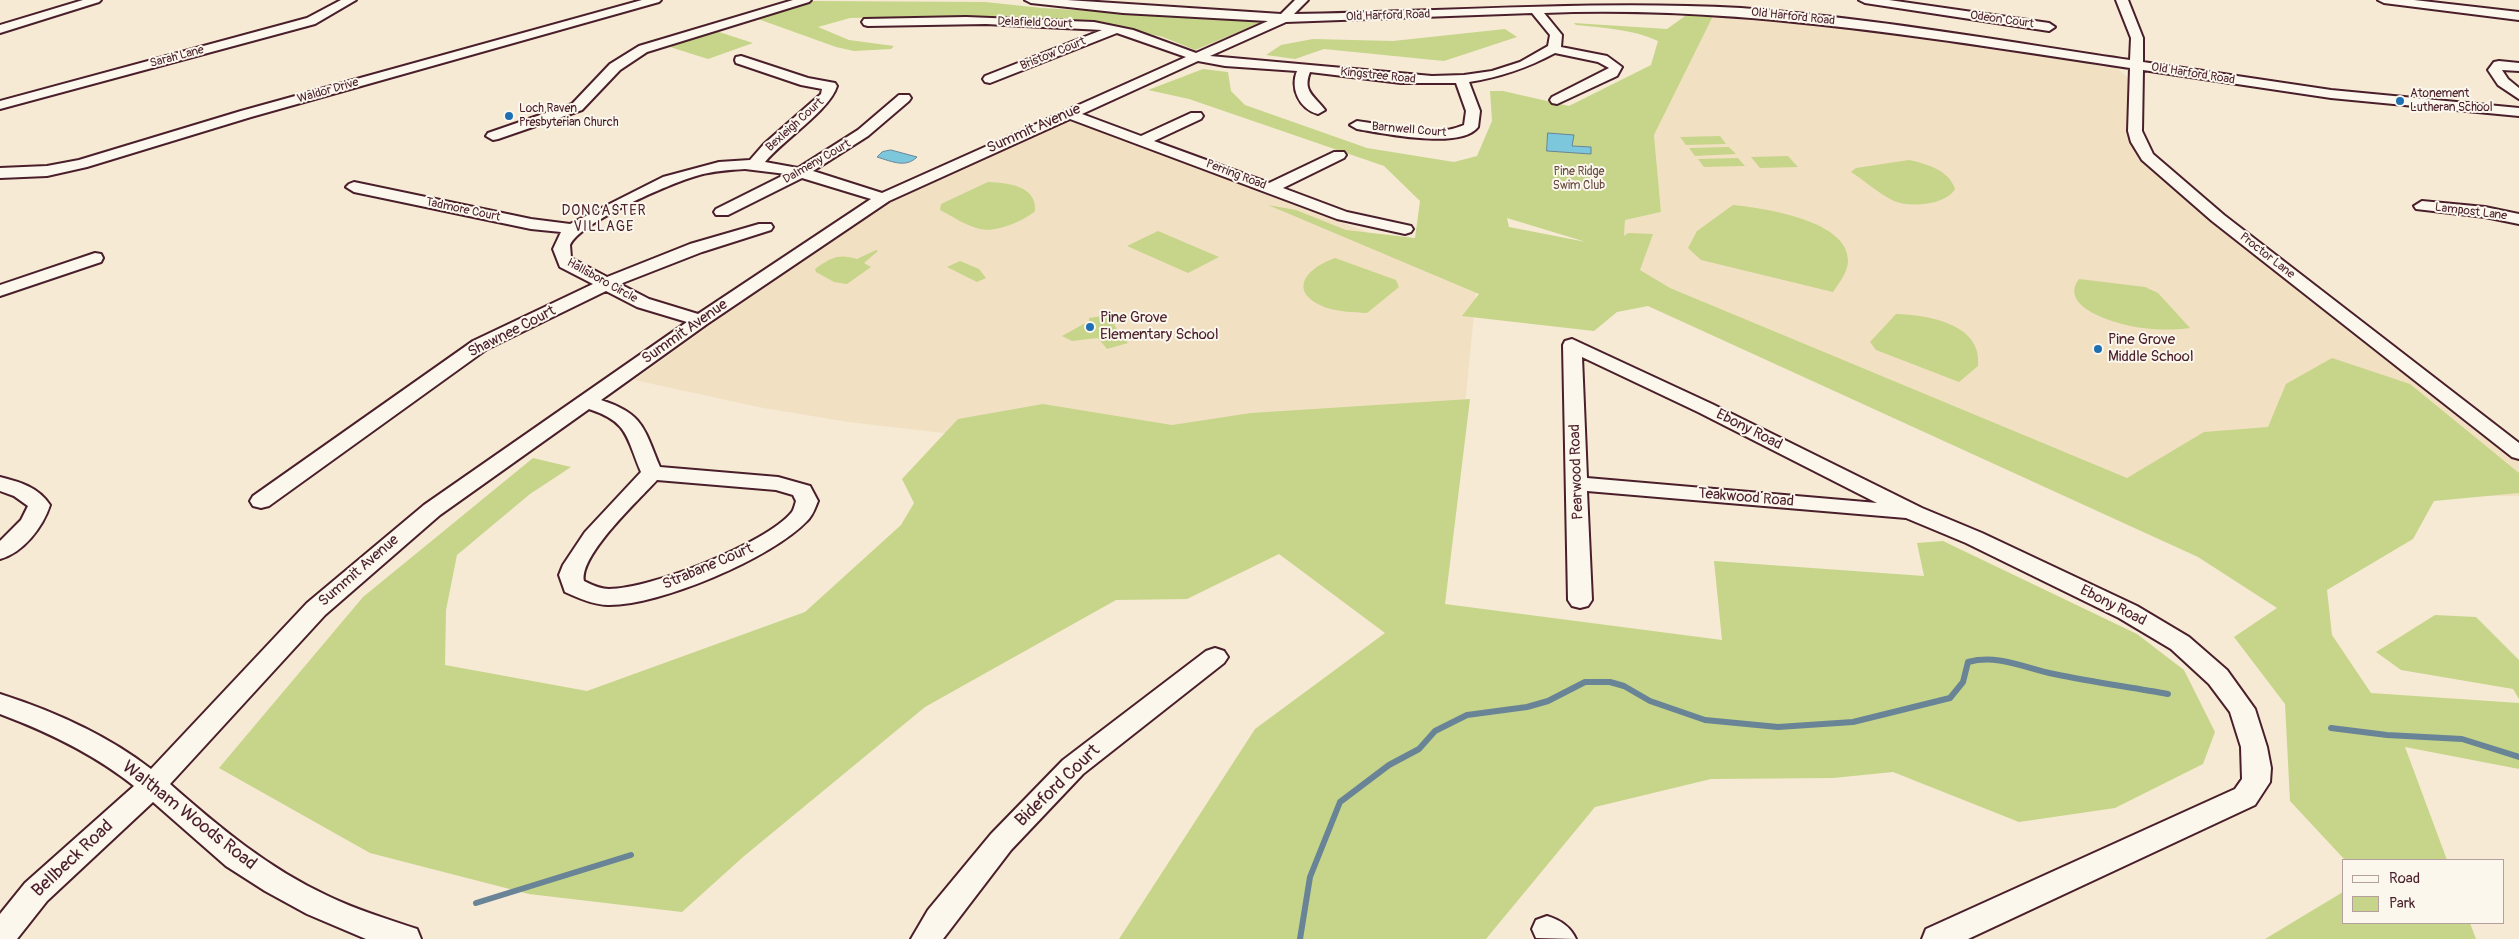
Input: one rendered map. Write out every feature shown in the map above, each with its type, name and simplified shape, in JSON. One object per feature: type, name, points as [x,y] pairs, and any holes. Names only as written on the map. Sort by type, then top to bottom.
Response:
[{"type":"street","points":[[0,28],[95,0]]},
{"type":"street","name":"Sarah Lane","points":[[0,105],[311,21],[350,0]]},
{"type":"street","name":"Waldor Drive","points":[[0,173],[47,171],[82,164],[255,112],[655,0]]},
{"type":"street","points":[[493,136],[577,107],[615,67],[643,49],[805,0]]},
{"type":"street","name":"Old Harford Road","points":[[1031,0],[1126,4],[1284,18],[1377,17],[1670,4],[1832,20],[2345,96],[2519,112]]},
{"type":"street","name":"Summit Avenue","points":[[152,786],[316,608],[432,510],[701,320],[882,198],[1284,18],[1302,0]]},
{"type":"street","name":"Odeon Court","points":[[1865,0],[2049,27]]},
{"type":"street","name":"Odeon Court","points":[[1955,14],[1957,0]]},
{"type":"street","name":"Proctor Lane","points":[[2122,0],[2137,38],[2135,131],[2138,142],[2147,157],[2218,218],[2516,448]]},
{"type":"street","points":[[2384,0],[2516,16],[2514,0]]},
{"type":"street","points":[[1535,10],[1556,34],[1556,44],[1553,49],[1602,59],[1616,68],[1612,73],[1557,100]]},
{"type":"street","name":"Delafield Court","points":[[868,22],[1006,21],[1068,24],[1116,29],[1197,58]]},
{"type":"street","name":"Bristow Court","points":[[990,79],[1116,29]]},
{"type":"street","name":"Kingstree Road","points":[[1197,58],[1232,64],[1305,68],[1424,81],[1462,81],[1516,68],[1537,59],[1553,49]]},
{"type":"street","name":"Bexleigh Court","points":[[741,60],[806,82],[830,86],[827,96],[769,147],[754,165]]},
{"type":"street","points":[[2519,67],[2499,65],[2495,70],[2519,95]]},
{"type":"street","points":[[1305,68],[1298,82],[1299,89],[1303,97],[1318,110]]},
{"type":"street","points":[[2498,75],[2519,77]]},
{"type":"street","name":"Barnwell Court","points":[[1357,125],[1439,134],[1464,132],[1471,127],[1473,111],[1462,81]]},
{"type":"street","name":"Dalmeny Court","points":[[722,212],[800,173],[857,139],[904,98]]},
{"type":"street","name":"Perring Road","points":[[1069,114],[1343,216],[1405,229]]},
{"type":"street","points":[[1143,140],[1196,116]]},
{"type":"street","points":[[1271,188],[1339,155]]},
{"type":"street","name":"Hallsboro Circle","points":[[701,320],[643,303],[623,295],[608,284],[566,264],[561,257],[560,248],[564,238],[573,229],[649,187],[708,168],[754,165],[800,173],[882,198]]},
{"type":"street","name":"Tadmore Court","points":[[354,187],[531,224],[573,229]]},
{"type":"street","name":"Lampost Lane","points":[[2422,206],[2485,212],[2519,219]]},
{"type":"street","name":"Shawnee Court","points":[[261,502],[480,345],[608,284],[670,257],[765,227]]},
{"type":"street","points":[[0,291],[95,258]]},
{"type":"street","name":"Pearwood Road","points":[[1572,345],[1580,600]]},
{"type":"street","name":"Ebony Road","points":[[1572,345],[1705,408],[1914,513],[1974,538],[2128,612],[2180,643],[2218,677],[2242,709],[2254,746],[2257,768],[2256,782],[2245,797],[2236,803],[2155,837],[1937,939]]},
{"type":"street","points":[[586,401],[614,410],[628,420],[636,429],[652,473]]},
{"type":"street","name":"Strabane Court","points":[[652,473],[778,484],[802,491],[808,501],[801,514],[770,539],[750,550],[665,586],[640,594],[610,597],[586,593],[573,586],[571,575],[576,563],[592,541],[652,473]]},
{"type":"street","points":[[0,484],[18,488],[39,505],[37,514],[28,526],[0,552]]},
{"type":"street","name":"Teakwood Road","points":[[1577,484],[1914,513]]},
{"type":"street","name":"Bideford Court","points":[[926,939],[939,918],[1001,842],[1072,767],[1215,657]]},
{"type":"street","name":"Waltham Woods Road","points":[[0,704],[68,730],[101,749],[152,786],[236,857],[270,879],[355,922],[406,939]]},
{"type":"street","name":"Bellbeck Road","points":[[0,938],[36,892],[152,786]]},
{"type":"shaded area","name":"Pine Grove Middle School","points":[[1714,14],[1791,20],[1891,33],[2116,67],[2128,78],[2132,98],[2131,120],[2163,174],[2519,459],[2519,496],[2406,496],[2338,569],[1622,268],[1625,220],[1661,212],[1654,135]]},
{"type":"shaded area","name":"Pine Grove Elementary School","points":[[1076,122],[1478,274],[1462,435],[969,436],[848,422],[763,408],[634,380],[827,241],[902,195],[1059,123]]},
{"type":"green space","points":[[813,1],[985,2],[1042,8],[1265,21],[1195,50],[1163,37],[1097,22],[960,16],[850,18],[818,27],[849,40],[894,46],[891,49],[854,51],[836,47],[758,19]]},
{"type":"green space","name":"Pine Ridge Swim Club","points":[[1687,12],[1714,14],[1654,135],[1661,212],[1625,220],[1624,236],[1628,233],[1653,234],[1640,270],[1670,288],[2127,478],[2204,432],[2268,427],[2286,384],[2332,358],[2410,384],[2519,473],[2519,493],[2434,501],[2413,539],[2327,590],[2332,635],[2371,693],[2519,703],[2519,769],[2405,747],[2447,859],[2344,859],[2290,801],[2285,704],[2234,637],[2277,608],[2198,557],[1648,306],[1617,312],[1594,331],[1462,316],[1479,294],[1268,205],[1296,210],[1346,230],[1415,238],[1420,201],[1384,166],[1189,99],[1148,90],[1203,69],[1228,72],[1231,91],[1245,105],[1367,148],[1454,162],[1477,156],[1492,121],[1490,91],[1503,91],[1569,106],[1651,65],[1658,41],[1628,31],[1576,25],[1574,23],[1667,29],[1685,16]],"holes":[[[1507,218],[1586,242],[1509,227]]]},
{"type":"green space","points":[[1505,29],[1517,37],[1444,61],[1324,49],[1295,59],[1266,55],[1281,45],[1313,39],[1393,41]]},
{"type":"green space","points":[[716,31],[753,43],[708,59],[670,47]]},
{"type":"green space","points":[[1720,136],[1726,144],[1686,145],[1680,137]]},
{"type":"green space","points":[[1729,147],[1736,154],[1695,156],[1689,148]]},
{"type":"green space","points":[[1788,156],[1798,167],[1760,168],[1751,157]]},
{"type":"green space","points":[[1738,158],[1745,166],[1704,167],[1698,159]]},
{"type":"green space","points":[[1909,160],[1930,166],[1943,173],[1952,182],[1955,189],[1944,199],[1936,202],[1927,204],[1901,203],[1883,195],[1851,172],[1856,168]]},
{"type":"green space","points":[[988,182],[1004,183],[1026,191],[1034,202],[1035,211],[1024,219],[1009,225],[986,230],[970,226],[940,210],[941,204]]},
{"type":"green space","points":[[1733,205],[1782,213],[1820,226],[1835,235],[1845,247],[1848,265],[1833,292],[1701,260],[1688,248],[1697,231]]},
{"type":"green space","points":[[1158,231],[1219,257],[1188,273],[1127,246]]},
{"type":"green space","points":[[876,250],[878,251],[864,263],[871,267],[847,284],[834,282],[816,272],[815,269],[835,258],[845,256],[857,259]]},
{"type":"green space","points":[[1335,258],[1396,280],[1399,287],[1367,313],[1327,308],[1315,302],[1307,295],[1304,282],[1315,268]]},
{"type":"green space","points":[[960,261],[979,269],[986,278],[977,282],[947,267]]},
{"type":"green space","points":[[2079,279],[2145,287],[2158,293],[2190,328],[2166,330],[2143,328],[2108,320],[2084,307],[2076,299],[2074,290]]},
{"type":"green space","points":[[1896,314],[1937,320],[1963,331],[1972,340],[1977,352],[1978,366],[1959,382],[1876,350],[1870,342]]},
{"type":"green space","points":[[1110,315],[1117,330],[1128,343],[1107,349],[1098,338],[1072,341],[1062,336],[1089,321],[1089,318]]},
{"type":"green space","points":[[1470,399],[1445,604],[1722,640],[1714,561],[1924,576],[1917,543],[1943,541],[2137,634],[2184,670],[2215,732],[2203,764],[2115,808],[2019,822],[1893,772],[1833,778],[1711,779],[1595,807],[1486,939],[1119,939],[1255,729],[1385,633],[1279,554],[1187,599],[1116,600],[925,707],[743,857],[682,912],[529,894],[370,853],[219,768],[363,597],[533,458],[571,467],[530,494],[457,555],[446,610],[445,665],[587,691],[805,612],[901,525],[914,503],[902,479],[958,419],[1043,404],[1172,425],[1251,413]]},
{"type":"green space","points":[[2435,615],[2476,617],[2519,660],[2519,699],[2513,689],[2401,670],[2376,652]]},
{"type":"green space","points":[[2342,893],[2342,924],[2470,924],[2476,939],[2265,939]]},
{"type":"water","points":[[1548,133],[1574,135],[1572,146],[1591,147],[1591,154],[1547,151]]},
{"type":"water","points":[[891,150],[917,157],[904,163],[877,157],[882,152]]},
{"type":"waterway","points":[[1300,939],[1310,877],[1340,802],[1389,765],[1419,749],[1435,731],[1467,715],[1527,707],[1548,701],[1585,682],[1610,682],[1624,686],[1650,701],[1705,720],[1778,727],[1853,722],[1950,698],[1963,682],[1968,662],[1979,660],[2001,661],[2068,677],[2168,694]]},
{"type":"waterway","points":[[2331,728],[2387,735],[2462,739],[2519,757]]},
{"type":"waterway","points":[[476,903],[631,855]]},
{"type":"place","name":"Atonement Lutheran School","points":[[2400,101]]},
{"type":"place","name":"Loch Raven Presbyterian Church","points":[[509,116]]},
{"type":"place","name":"Pine Grove Elementary School","points":[[1090,327]]},
{"type":"place","name":"Pine Grove Middle School","points":[[2098,349]]},
{"type":"district","name":"DONCASTER VILLAGE","points":[[604,220]]}]
